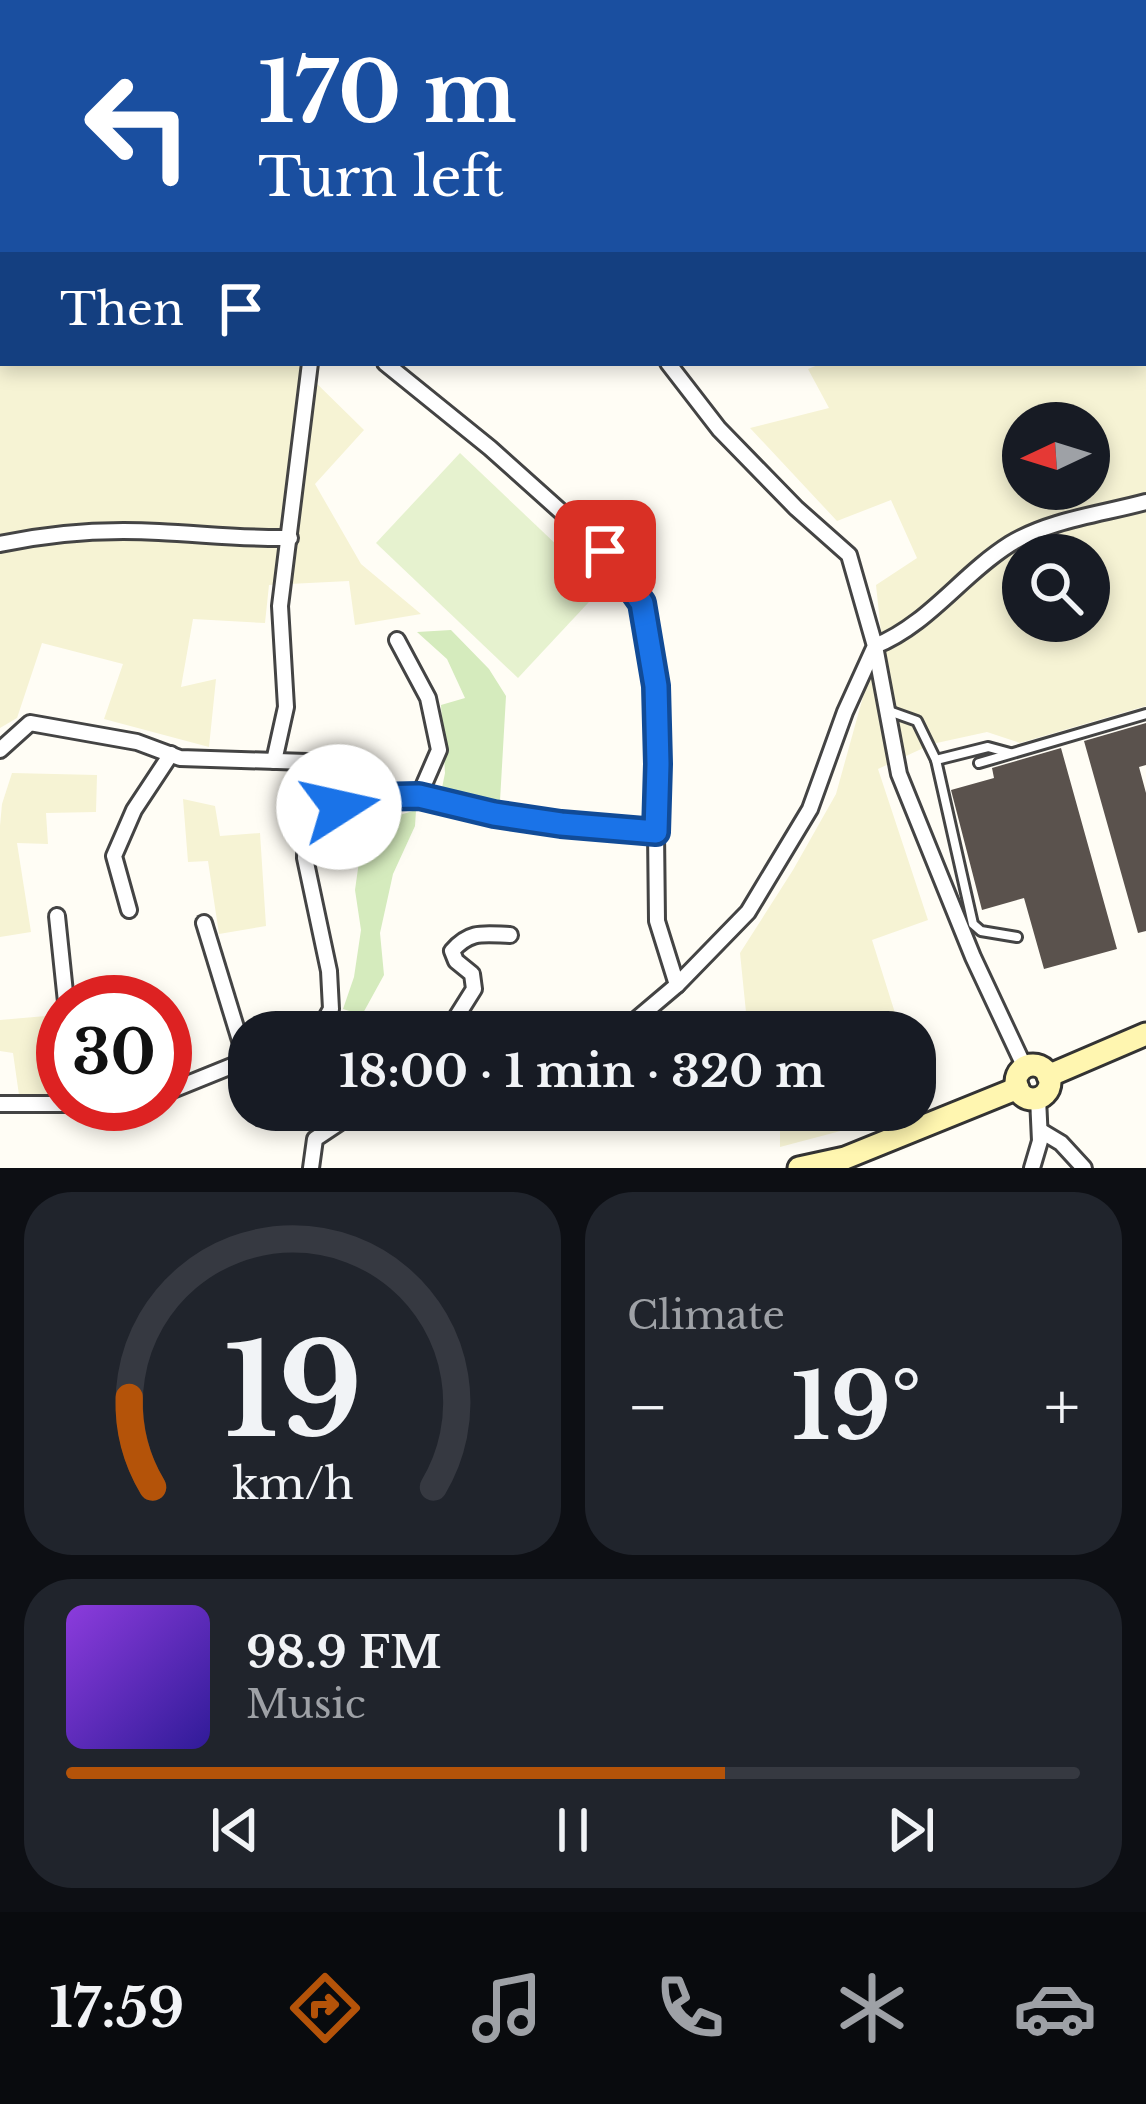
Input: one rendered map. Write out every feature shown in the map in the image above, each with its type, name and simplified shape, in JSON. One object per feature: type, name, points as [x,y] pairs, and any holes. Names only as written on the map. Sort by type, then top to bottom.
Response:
[{"type":"main road","points":[[799,1168],[845,1158],[1027,1085],[1050,1086],[1048,1076],[1146,1034]]},
{"type":"street","points":[[274,761],[286,707],[280,606],[310,366]]},
{"type":"street","points":[[389,366],[605,551],[642,603],[656,686],[657,921],[677,985]]},
{"type":"street","points":[[670,366],[719,429],[849,555],[889,711],[899,774],[1027,1085],[1040,1131],[1032,1168]]},
{"type":"street","points":[[646,1011],[748,912],[811,809],[874,646],[913,627],[1014,542],[1046,528],[1146,502]]},
{"type":"street","points":[[0,544],[94,532],[290,538]]},
{"type":"street","points":[[397,640],[428,698],[439,750],[419,796]]},
{"type":"street","points":[[0,750],[30,723],[137,742],[180,758],[307,762],[305,858],[328,971],[330,1011]]},
{"type":"street","points":[[129,910],[114,856],[134,810],[171,754]]},
{"type":"street","points":[[306,816],[372,797],[419,796],[494,814],[656,832]]},
{"type":"street","points":[[57,916],[63,975]]},
{"type":"street","points":[[204,923],[232,1011]]},
{"type":"street","points":[[460,1011],[474,989],[472,974],[456,962],[452,951],[464,938],[510,935]]},
{"type":"street","points":[[192,1082],[228,1067]]},
{"type":"street","points":[[0,1104],[36,1104]]},
{"type":"street","points":[[311,1168],[315,1139],[327,1131]]},
{"type":"street","points":[[1040,1131],[1061,1143],[1084,1168]]},
{"type":"lane","points":[[889,711],[917,721],[936,760],[973,924],[981,931],[1017,937]]},
{"type":"lane","points":[[979,763],[1146,714]]},
{"type":"lane","points":[[936,760],[988,747],[1011,753]]},
{"type":"shaded area","points":[[0,366],[312,366],[306,373],[364,430],[315,484],[361,564],[421,614],[355,625],[349,581],[269,585],[265,623],[193,619],[181,687],[216,679],[209,747],[104,719],[123,664],[42,643],[17,718],[0,728]]},
{"type":"shaded area","points":[[1146,366],[1146,706],[1020,743],[987,732],[932,744],[878,769],[928,920],[872,940],[894,1011],[746,1011],[740,953],[836,794],[881,632],[876,585],[917,558],[891,500],[837,521],[750,428],[829,408],[808,369]]},
{"type":"shaded area","points":[[12,773],[97,775],[96,812],[46,813],[48,844],[17,843],[31,932],[0,937],[0,826]]},
{"type":"shaded area","points":[[183,799],[215,806],[220,836],[260,833],[266,926],[219,934],[208,861],[188,862]]},
{"type":"shaded area","points":[[36,1017],[36,1095],[19,1095],[13,1053],[0,1051],[0,1020]]},
{"type":"shaded area","points":[[780,1131],[840,1131],[780,1147]]},
{"type":"green space","points":[[460,453],[602,588],[518,678],[376,543]]},
{"type":"green space","points":[[451,630],[489,669],[506,696],[500,801],[441,793],[445,773],[441,705],[465,698],[447,659],[417,632]]},
{"type":"green space","points":[[416,810],[415,826],[393,874],[380,933],[384,975],[364,1011],[349,1011],[343,1009],[354,977],[361,930],[355,890],[364,826]]},
{"type":"building","points":[[1146,723],[1146,765],[1139,767],[1146,793],[1146,931],[1138,933],[1084,741]]},
{"type":"building","points":[[1061,748],[1117,949],[1044,969],[1024,898],[982,910],[951,790],[994,778],[992,768]]},
{"type":"route","points":[[339,807],[372,797],[419,796],[494,814],[656,832],[656,686],[642,603],[605,551]]}]
